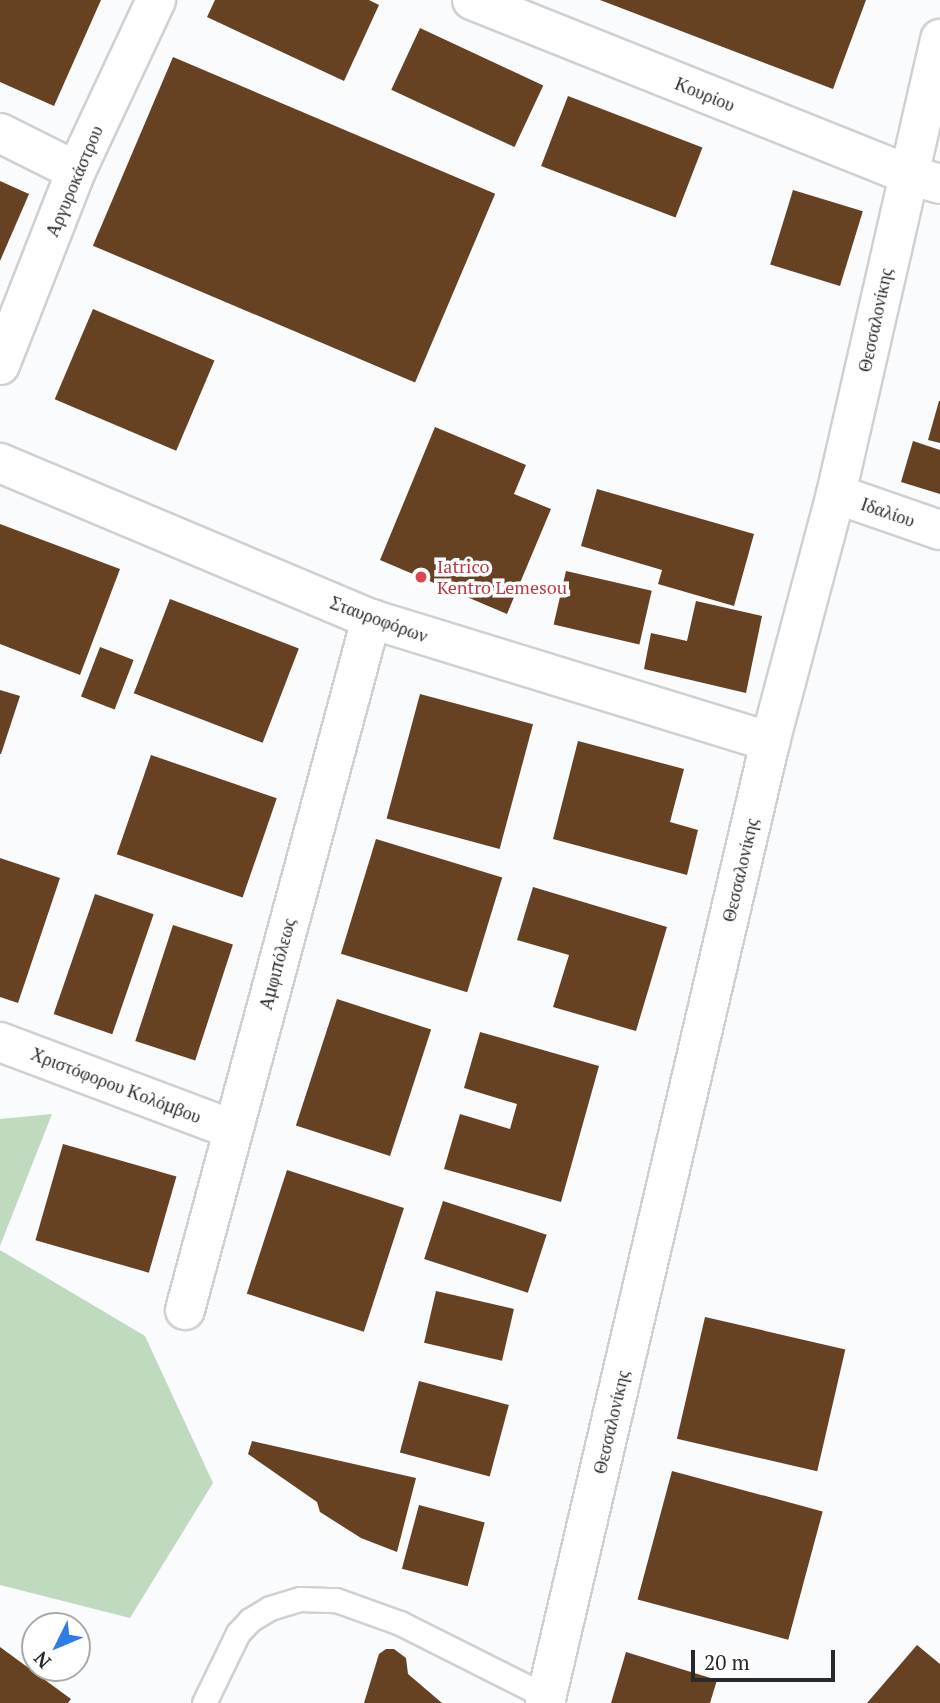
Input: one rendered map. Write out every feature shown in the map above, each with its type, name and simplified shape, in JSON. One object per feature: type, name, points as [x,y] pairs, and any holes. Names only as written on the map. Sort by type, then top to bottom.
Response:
[{"type":"street","name":"Αργυροκάστρου","points":[[0,365],[76,171],[156,0]]},
{"type":"street","name":"Κουρίου","points":[[472,0],[924,179]]},
{"type":"street","name":"Θεσσαλονίκης","points":[[546,1700],[770,742],[924,179],[940,39]]},
{"type":"street","points":[[0,133],[76,171]]},
{"type":"street","name":"Σταυροφόρων","points":[[0,463],[371,619],[770,742]]},
{"type":"street","name":"Ιδαλίου","points":[[836,494],[940,530]]},
{"type":"street","name":"Αμφιπόλεως","points":[[185,1310],[371,619]]},
{"type":"street","name":"Χριστόφορου Κολόμβου","points":[[0,1042],[232,1129]]},
{"type":"lane","points":[[204,1703],[238,1633],[250,1620],[270,1608],[300,1599],[337,1600],[400,1623],[546,1700]]},
{"type":"green space","points":[[52,1114],[0,1246],[0,1119]]},
{"type":"green space","points":[[0,1250],[145,1336],[213,1483],[130,1618],[0,1585]]},
{"type":"building","points":[[0,0],[101,0],[54,106],[0,82]]},
{"type":"building","points":[[215,0],[369,0],[379,5],[344,81],[207,17]]},
{"type":"building","points":[[600,0],[866,0],[833,89]]},
{"type":"building","points":[[420,28],[543,85],[515,147],[391,90]]},
{"type":"building","points":[[173,57],[495,194],[415,382],[93,246]]},
{"type":"building","points":[[568,96],[702,148],[676,218],[541,166]]},
{"type":"building","points":[[0,181],[29,194],[0,261]]},
{"type":"building","points":[[793,190],[863,211],[840,286],[770,265]]},
{"type":"building","points":[[93,309],[215,361],[176,451],[55,399]]},
{"type":"building","points":[[940,401],[940,443],[928,440]]},
{"type":"building","points":[[435,427],[526,465],[514,494],[551,509],[507,614],[380,560]]},
{"type":"building","points":[[913,441],[940,450],[940,494],[901,482]]},
{"type":"building","points":[[597,489],[754,534],[734,606],[658,584],[662,570],[581,546]]},
{"type":"building","points":[[0,524],[120,569],[80,675],[0,644]]},
{"type":"building","points":[[566,571],[652,591],[639,644],[554,625]]},
{"type":"building","points":[[170,599],[299,648],[263,743],[134,693]]},
{"type":"building","points":[[696,601],[762,616],[746,693],[644,669],[651,633],[687,641]]},
{"type":"building","points":[[100,647],[134,660],[115,709],[81,696]]},
{"type":"building","points":[[0,690],[20,696],[1,754],[0,754]]},
{"type":"building","points":[[420,694],[533,724],[500,849],[387,819]]},
{"type":"building","points":[[578,741],[684,769],[670,822],[698,830],[687,875],[553,839]]},
{"type":"building","points":[[151,755],[277,798],[243,898],[117,854]]},
{"type":"building","points":[[376,839],[502,878],[467,992],[341,954]]},
{"type":"building","points":[[0,858],[60,878],[18,1003],[0,997]]},
{"type":"building","points":[[533,887],[667,927],[636,1031],[553,1007],[569,955],[517,940]]},
{"type":"building","points":[[95,894],[154,914],[112,1034],[54,1014]]},
{"type":"building","points":[[173,925],[233,944],[195,1060],[135,1041]]},
{"type":"building","points":[[337,999],[431,1030],[390,1156],[296,1125]]},
{"type":"building","points":[[480,1032],[599,1066],[561,1202],[444,1169],[460,1114],[510,1129],[517,1104],[464,1088]]},
{"type":"building","points":[[63,1144],[176,1177],[149,1273],[35,1240]]},
{"type":"building","points":[[287,1170],[404,1208],[364,1332],[247,1294]]},
{"type":"building","points":[[443,1201],[547,1235],[528,1293],[424,1259]]},
{"type":"building","points":[[436,1291],[514,1309],[502,1361],[424,1343]]},
{"type":"building","points":[[705,1317],[845,1349],[817,1471],[677,1439]]},
{"type":"building","points":[[419,1381],[509,1405],[490,1477],[400,1452]]},
{"type":"building","points":[[252,1441],[416,1478],[397,1552],[361,1538],[320,1512],[317,1502],[248,1454]]},
{"type":"building","points":[[672,1471],[823,1511],[788,1640],[638,1599]]},
{"type":"building","points":[[419,1505],[485,1523],[468,1586],[402,1569]]},
{"type":"building","points":[[917,1645],[940,1664],[940,1703],[867,1703]]},
{"type":"building","points":[[0,1647],[21,1662],[21,1682],[48,1682],[71,1699],[68,1703],[0,1703]]},
{"type":"building","points":[[386,1649],[394,1649],[406,1658],[408,1674],[442,1703],[364,1703],[379,1654]]},
{"type":"building","points":[[626,1652],[717,1680],[710,1703],[611,1703]]},
{"type":"place","name":"Iatrico Kentro Lemesou","points":[[421,577]]}]
